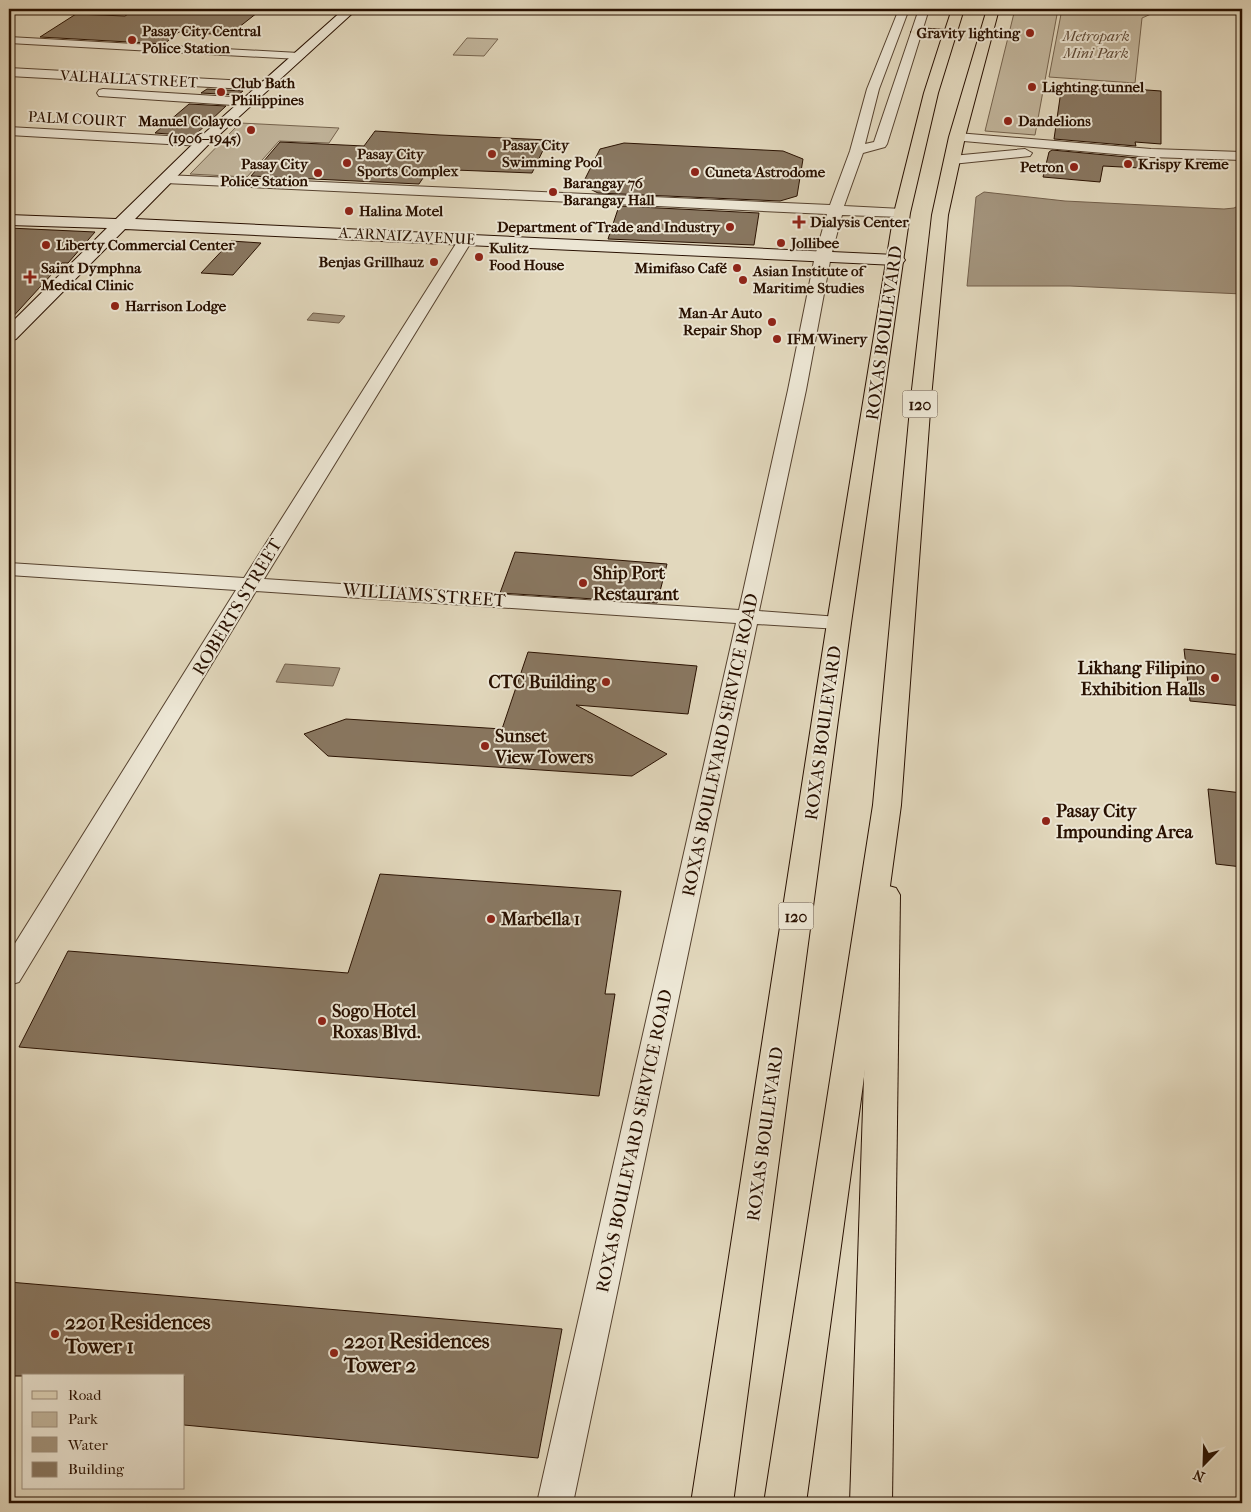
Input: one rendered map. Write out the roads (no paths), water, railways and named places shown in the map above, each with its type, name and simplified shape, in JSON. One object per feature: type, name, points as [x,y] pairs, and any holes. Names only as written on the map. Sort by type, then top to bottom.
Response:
[{"type":"main road","points":[[9,334],[203,142],[351,9]]},
{"type":"main road","name":"ROXAS BOULEVARD","points":[[712,1503],[839,623],[902,213],[931,93],[958,9]]},
{"type":"main road","name":"120","points":[[785,1503],[887,805],[922,389],[940,215],[957,137],[993,9]]},
{"type":"main road","points":[[917,32],[950,34]]},
{"type":"main road","name":"A. ARNAIZ AVENUE","points":[[9,220],[123,223],[896,260]]},
{"type":"main road","points":[[871,1503],[887,805]]},
{"type":"main road","name":"ROXAS BOULEVARD","points":[[705,1503],[717,1464]]},
{"type":"street","name":"ROXAS BOULEVARD SERVICE ROAD","points":[[555,1503],[798,390],[823,256],[836,210],[857,151],[873,89],[904,9]]},
{"type":"street","points":[[857,151],[880,144],[924,9]]},
{"type":"street","points":[[9,40],[299,56]]},
{"type":"street","points":[[9,72],[266,86]]},
{"type":"street","name":"VALHALLA STREET","points":[[88,93],[248,102]]},
{"type":"street","name":"PALM COURT","points":[[9,131],[203,142]]},
{"type":"street","points":[[957,137],[1084,148],[1242,156]]},
{"type":"street","points":[[952,160],[1084,148]]},
{"type":"street","points":[[165,179],[902,213]]},
{"type":"street","name":"ROBERTS STREET","points":[[9,975],[252,584],[322,466],[466,239]]},
{"type":"street","name":"WILLIAMS STREET","points":[[9,569],[839,623]]},
{"type":"water","points":[[984,192],[1065,201],[1224,209],[1234,208],[1242,204],[1242,294],[1070,286],[967,286],[976,197]]},
{"type":"water","points":[[313,313],[345,316],[339,323],[307,320]]},
{"type":"water","points":[[285,664],[340,668],[333,686],[276,682]]},
{"type":"place","name":"Gravity lighting","points":[[1030,33]]},
{"type":"place","name":"Pasay City Central Police Station","points":[[132,40]]},
{"type":"place","name":"Lighting tunnel","points":[[1032,87]]},
{"type":"place","name":"Club Bath Philippines","points":[[221,92]]},
{"type":"place","name":"Dandelions","points":[[1008,121]]},
{"type":"place","name":"Manuel Colayco (1906–1945)","points":[[251,130]]},
{"type":"place","name":"Pasay City Swimming Pool","points":[[492,154]]},
{"type":"place","name":"Pasay City Sports Complex","points":[[347,163]]},
{"type":"place","name":"Krispy Kreme","points":[[1128,164]]},
{"type":"place","name":"Petron","points":[[1074,167]]},
{"type":"place","name":"Cuneta Astrodome","points":[[695,172]]},
{"type":"place","name":"Pasay City Police Station","points":[[318,173]]},
{"type":"place","name":"Barangay 76 Barangay Hall","points":[[553,192]]},
{"type":"place","name":"Halina Motel","points":[[349,211]]},
{"type":"place","name":"Dialysis Center","points":[[799,222]]},
{"type":"place","name":"Department of Trade and Industry","points":[[730,227]]},
{"type":"place","name":"Jollibee","points":[[781,243]]},
{"type":"place","name":"Liberty Commercial Center","points":[[46,245]]},
{"type":"place","name":"Kulitz Food House","points":[[479,257]]},
{"type":"place","name":"Benjas Grillhauz","points":[[434,262]]},
{"type":"place","name":"Mimifaso Café","points":[[737,268]]},
{"type":"place","name":"Saint Dymphna Medical Clinic","points":[[30,277]]},
{"type":"place","name":"Asian Institute of Maritime Studies","points":[[743,280]]},
{"type":"place","name":"Harrison Lodge","points":[[115,306]]},
{"type":"place","name":"Man-Ar Auto Repair Shop","points":[[772,322]]},
{"type":"place","name":"IFM Winery","points":[[777,339]]},
{"type":"place","name":"Ship Port Restaurant","points":[[583,583]]},
{"type":"place","name":"Likhang Filipino Exhibition Halls","points":[[1215,678]]},
{"type":"place","name":"CTC Building","points":[[606,682]]},
{"type":"place","name":"Sunset View Towers","points":[[485,746]]},
{"type":"place","name":"Pasay City Impounding Area","points":[[1046,821]]},
{"type":"place","name":"Marbella 1","points":[[491,919]]},
{"type":"place","name":"Sogo Hotel Roxas Blvd.","points":[[322,1021]]},
{"type":"place","name":"2201 Residences Tower 1","points":[[55,1334]]},
{"type":"place","name":"2201 Residences Tower 2","points":[[334,1353]]},
{"type":"park label","name":"Metropark Mini Park","points":[[1096,44]]}]
